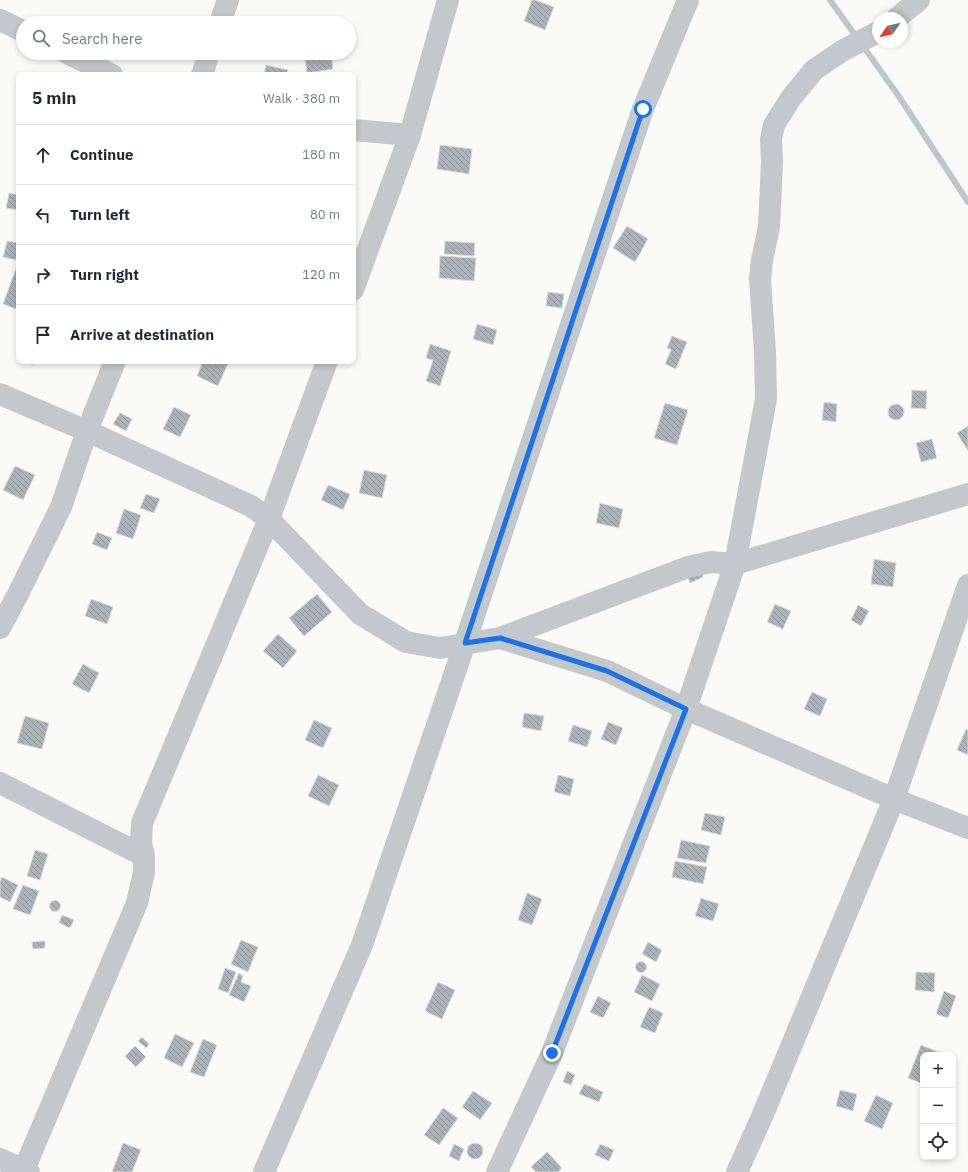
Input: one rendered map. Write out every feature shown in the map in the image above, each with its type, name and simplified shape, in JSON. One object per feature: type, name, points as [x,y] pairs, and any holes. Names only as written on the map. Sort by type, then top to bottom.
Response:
[{"type":"street","points":[[222,16],[228,0]]},
{"type":"street","points":[[356,282],[410,135],[448,0]]},
{"type":"street","points":[[264,1172],[362,944],[465,643],[643,109],[688,0]]},
{"type":"street","points":[[904,12],[919,0]]},
{"type":"street","points":[[0,20],[16,28]]},
{"type":"street","points":[[498,1172],[552,1053],[686,709],[735,564],[766,399],[765,352],[760,279],[762,260],[769,227],[772,162],[771,139],[774,125],[791,98],[814,70],[842,51],[872,35]]},
{"type":"street","points":[[81,60],[106,72]]},
{"type":"street","points":[[203,72],[207,60]]},
{"type":"street","points":[[356,130],[410,135]]},
{"type":"street","points":[[0,628],[61,506],[87,431],[114,364]]},
{"type":"street","points":[[0,1159],[25,1171],[137,903],[144,872],[144,856],[141,843],[142,822],[269,519],[326,364]]},
{"type":"street","points":[[0,394],[87,431],[251,506],[269,519],[360,614],[406,642],[440,648],[500,638],[688,567],[711,562],[735,564],[968,494]]},
{"type":"street","points":[[737,1172],[767,1104],[894,799],[968,585]]},
{"type":"street","points":[[500,638],[607,671],[686,709],[894,799],[968,828]]},
{"type":"street","points":[[0,783],[144,856]]},
{"type":"building","points":[[532,0],[554,7],[545,30],[524,21]]},
{"type":"building","points":[[305,60],[332,60],[333,69],[307,72]]},
{"type":"building","points":[[266,65],[288,70],[287,72],[265,72]]},
{"type":"building","points":[[440,145],[472,149],[469,174],[437,169]]},
{"type":"building","points":[[9,193],[16,194],[16,210],[6,208]]},
{"type":"building","points":[[627,226],[648,239],[635,262],[613,248]]},
{"type":"building","points":[[7,241],[16,242],[16,260],[3,257]]},
{"type":"building","points":[[445,241],[475,243],[474,256],[444,254]]},
{"type":"building","points":[[440,256],[476,258],[474,281],[439,278]]},
{"type":"building","points":[[16,268],[16,309],[3,304]]},
{"type":"building","points":[[548,292],[564,294],[562,308],[546,306]]},
{"type":"building","points":[[477,324],[497,330],[493,345],[473,339]]},
{"type":"building","points":[[672,336],[687,342],[676,369],[665,364],[671,350],[667,348]]},
{"type":"building","points":[[430,344],[451,351],[440,386],[426,381],[433,360],[426,358]]},
{"type":"building","points":[[202,364],[228,364],[218,386],[197,376]]},
{"type":"building","points":[[912,390],[927,391],[926,409],[911,408]]},
{"type":"building","points":[[824,402],[837,404],[836,422],[822,420]]},
{"type":"building","points":[[665,403],[688,410],[677,445],[654,438]]},
{"type":"building","points":[[896,404],[902,406],[904,412],[902,418],[896,420],[890,418],[888,412],[890,406]]},
{"type":"building","points":[[174,407],[191,415],[180,437],[163,429]]},
{"type":"building","points":[[120,413],[132,419],[126,431],[113,424]]},
{"type":"building","points":[[968,426],[968,451],[957,433]]},
{"type":"building","points":[[932,439],[937,458],[921,462],[916,443]]},
{"type":"building","points":[[15,466],[35,475],[23,500],[3,490]]},
{"type":"building","points":[[364,470],[387,475],[382,498],[359,493]]},
{"type":"building","points":[[328,485],[350,494],[343,510],[321,500]]},
{"type":"building","points":[[146,494],[160,499],[154,513],[140,508]]},
{"type":"building","points":[[600,503],[623,509],[619,528],[596,523]]},
{"type":"building","points":[[124,509],[141,515],[133,539],[116,533]]},
{"type":"building","points":[[97,532],[112,538],[107,550],[92,544]]},
{"type":"building","points":[[874,559],[896,563],[893,587],[871,584]]},
{"type":"building","points":[[701,572],[703,577],[690,583],[688,577]]},
{"type":"building","points":[[317,594],[332,612],[304,636],[289,618]]},
{"type":"building","points":[[91,599],[113,607],[107,624],[85,616]]},
{"type":"building","points":[[775,604],[791,611],[783,629],[767,622]]},
{"type":"building","points":[[858,605],[869,611],[861,626],[851,620]]},
{"type":"building","points":[[278,634],[297,651],[283,668],[263,651]]},
{"type":"building","points":[[83,664],[99,673],[89,693],[72,684]]},
{"type":"building","points":[[812,692],[827,699],[820,716],[804,709]]},
{"type":"building","points":[[524,713],[544,716],[541,731],[522,727]]},
{"type":"building","points":[[25,716],[49,723],[42,749],[17,743]]},
{"type":"building","points":[[314,720],[332,728],[323,748],[305,740]]},
{"type":"building","points":[[608,722],[623,728],[616,745],[601,739]]},
{"type":"building","points":[[573,725],[592,731],[587,747],[568,741]]},
{"type":"building","points":[[966,729],[968,730],[968,755],[957,750]]},
{"type":"building","points":[[318,775],[339,785],[329,806],[308,796]]},
{"type":"building","points":[[558,775],[574,779],[570,796],[554,792]]},
{"type":"building","points":[[705,813],[725,817],[721,835],[701,830]]},
{"type":"building","points":[[681,840],[710,846],[706,863],[677,858]]},
{"type":"building","points":[[35,850],[48,854],[40,880],[27,876]]},
{"type":"building","points":[[675,861],[707,867],[703,884],[672,877]]},
{"type":"building","points":[[2,877],[18,885],[10,902],[0,897],[0,881]]},
{"type":"building","points":[[23,885],[39,891],[30,915],[13,909]]},
{"type":"building","points":[[527,893],[542,899],[532,925],[518,920]]},
{"type":"building","points":[[701,898],[719,904],[713,921],[695,916]]},
{"type":"building","points":[[53,901],[57,901],[59,902],[59,910],[53,911],[50,908],[50,904]]},
{"type":"building","points":[[62,915],[74,920],[70,928],[59,923]]},
{"type":"building","points":[[241,940],[258,947],[248,972],[231,964]]},
{"type":"building","points":[[45,941],[45,948],[33,949],[32,942]]},
{"type":"building","points":[[648,942],[662,950],[656,962],[642,954]]},
{"type":"building","points":[[639,962],[643,962],[645,963],[645,971],[639,972],[636,969],[636,965]]},
{"type":"building","points":[[225,968],[236,972],[228,993],[218,989]]},
{"type":"building","points":[[916,972],[935,973],[934,992],[915,990]]},
{"type":"building","points":[[239,973],[243,976],[241,982],[251,986],[244,1002],[229,995]]},
{"type":"building","points":[[642,975],[660,984],[652,1001],[634,992]]},
{"type":"building","points":[[438,982],[455,990],[442,1019],[425,1011]]},
{"type":"building","points":[[944,991],[956,996],[948,1018],[936,1014]]},
{"type":"building","points":[[598,996],[611,1003],[603,1018],[590,1012]]},
{"type":"building","points":[[649,1007],[663,1013],[655,1033],[640,1027]]},
{"type":"building","points":[[175,1034],[194,1043],[182,1067],[164,1058]]},
{"type":"building","points":[[142,1037],[149,1044],[146,1048],[138,1041]]},
{"type":"building","points":[[203,1039],[217,1045],[204,1077],[190,1072]]},
{"type":"building","points":[[921,1045],[938,1052],[920,1052],[920,1083],[908,1078]]},
{"type":"building","points":[[135,1046],[146,1057],[136,1067],[125,1056]]},
{"type":"building","points":[[567,1071],[575,1075],[571,1085],[563,1082]]},
{"type":"building","points":[[584,1084],[603,1092],[599,1102],[579,1094]]},
{"type":"building","points":[[840,1090],[857,1094],[853,1111],[836,1106]]},
{"type":"building","points":[[473,1091],[492,1103],[480,1120],[462,1107]]},
{"type":"building","points":[[876,1095],[893,1103],[882,1129],[864,1121]]},
{"type":"building","points":[[443,1108],[458,1118],[439,1145],[424,1135]]},
{"type":"building","points":[[123,1143],[141,1150],[132,1172],[112,1172]]},
{"type":"building","points":[[475,1143],[482,1148],[483,1151],[478,1158],[475,1159],[468,1154],[467,1151],[472,1144]]},
{"type":"building","points":[[454,1144],[464,1149],[459,1161],[449,1156]]},
{"type":"building","points":[[600,1144],[614,1150],[609,1161],[595,1155]]},
{"type":"building","points":[[547,1152],[562,1168],[558,1172],[536,1172],[531,1167]]},
{"type":"waterway","points":[[830,0],[898,95],[968,202]]},
{"type":"route","points":[[552,1053],[686,709],[607,671],[500,638],[465,643],[643,109]]}]
